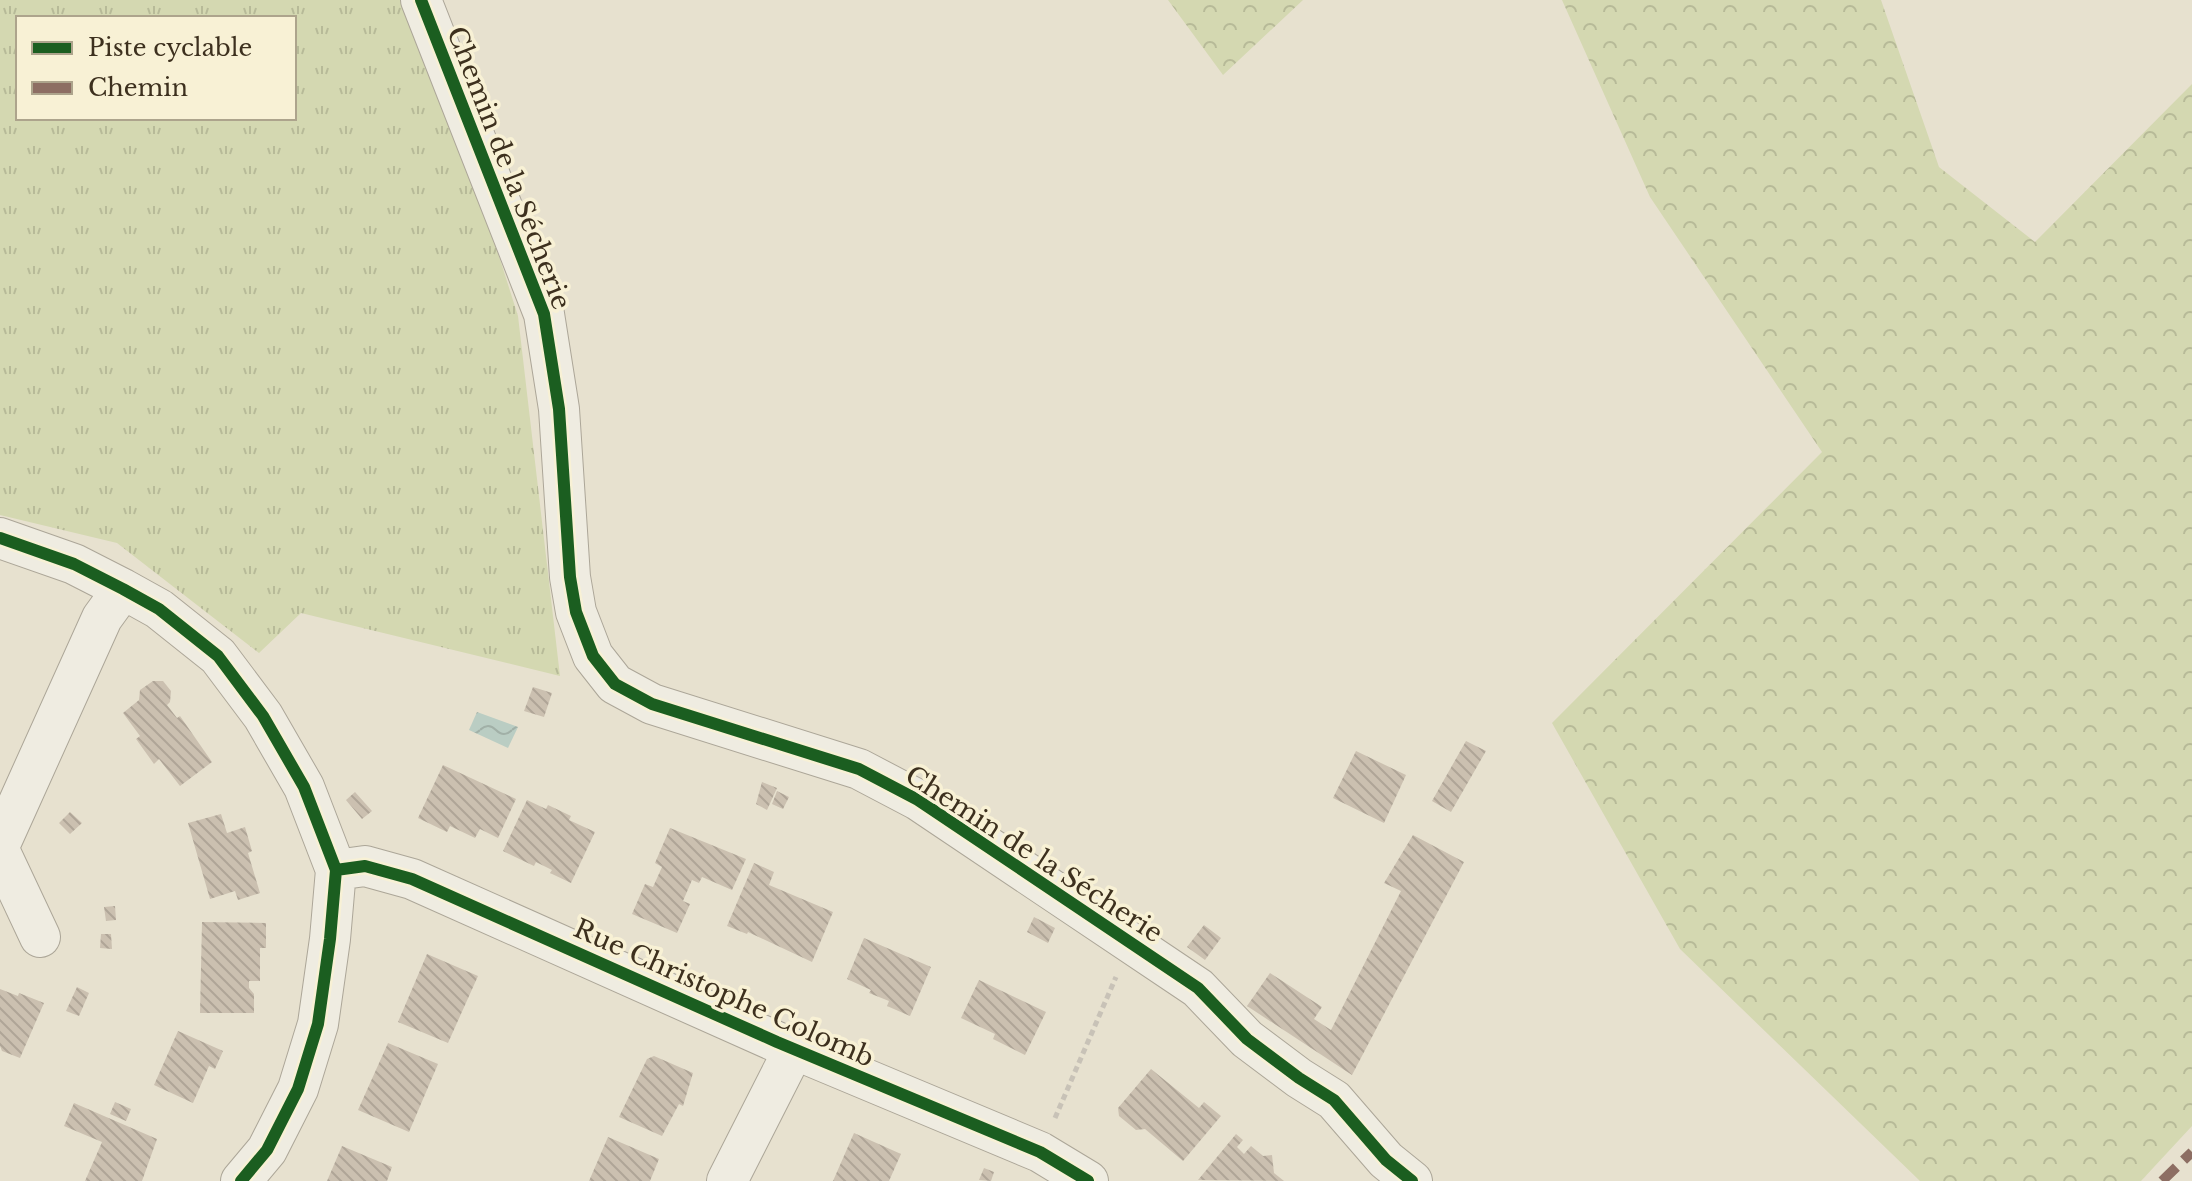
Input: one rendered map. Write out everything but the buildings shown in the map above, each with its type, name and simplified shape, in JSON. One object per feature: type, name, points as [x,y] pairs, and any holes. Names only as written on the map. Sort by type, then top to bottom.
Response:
[{"type":"street","name":"Chemin de la Sécherie","points":[[421,0],[544,314],[559,409],[570,577],[576,612],[593,656],[615,684],[652,704],[859,769],[918,800],[1198,988],[1247,1039],[1334,1100],[1386,1160],[1412,1181]]},
{"type":"street","points":[[0,538],[74,564],[123,589],[159,609],[218,656],[263,716],[304,787],[336,870],[318,1024],[302,1076],[267,1150],[241,1181]]},
{"type":"street","points":[[0,844],[102,618],[123,589]]},
{"type":"street","points":[[0,852],[40,937]]},
{"type":"street","name":"Rue Christophe Colomb","points":[[336,870],[365,866],[412,879],[794,1049],[1040,1152],[1088,1181]]},
{"type":"street","points":[[727,1181],[794,1049]]},
{"type":"path","points":[[1040,1152],[1130,943]]},
{"type":"green space","points":[[0,0],[404,0],[466,152],[518,316],[560,676],[301,613],[259,653],[117,543],[0,515]]},
{"type":"green space","points":[[1168,0],[1303,0],[1223,75]]},
{"type":"green space","points":[[1562,0],[1881,0],[1939,167],[2035,242],[2192,84],[2192,1126],[2141,1181],[1920,1181],[1680,949],[1552,723],[1822,452],[1650,197]]},
{"type":"water","points":[[477,712],[518,727],[508,748],[469,730]]},
{"type":"marked path","points":[[2162,1181],[2192,1152]]},
{"type":"cycle path","points":[[421,0],[544,314],[559,409],[570,577],[576,612],[593,656],[615,684],[652,704],[859,769],[918,800],[1198,988],[1247,1039],[1334,1100],[1386,1160],[1412,1181]]},
{"type":"cycle path","points":[[0,538],[74,564],[123,589],[159,609],[218,656],[263,716],[304,787],[336,870],[318,1024],[298,1089],[267,1150],[241,1181]]},
{"type":"cycle path","points":[[336,870],[365,866],[412,879],[777,1042],[1040,1152],[1088,1181]]}]
